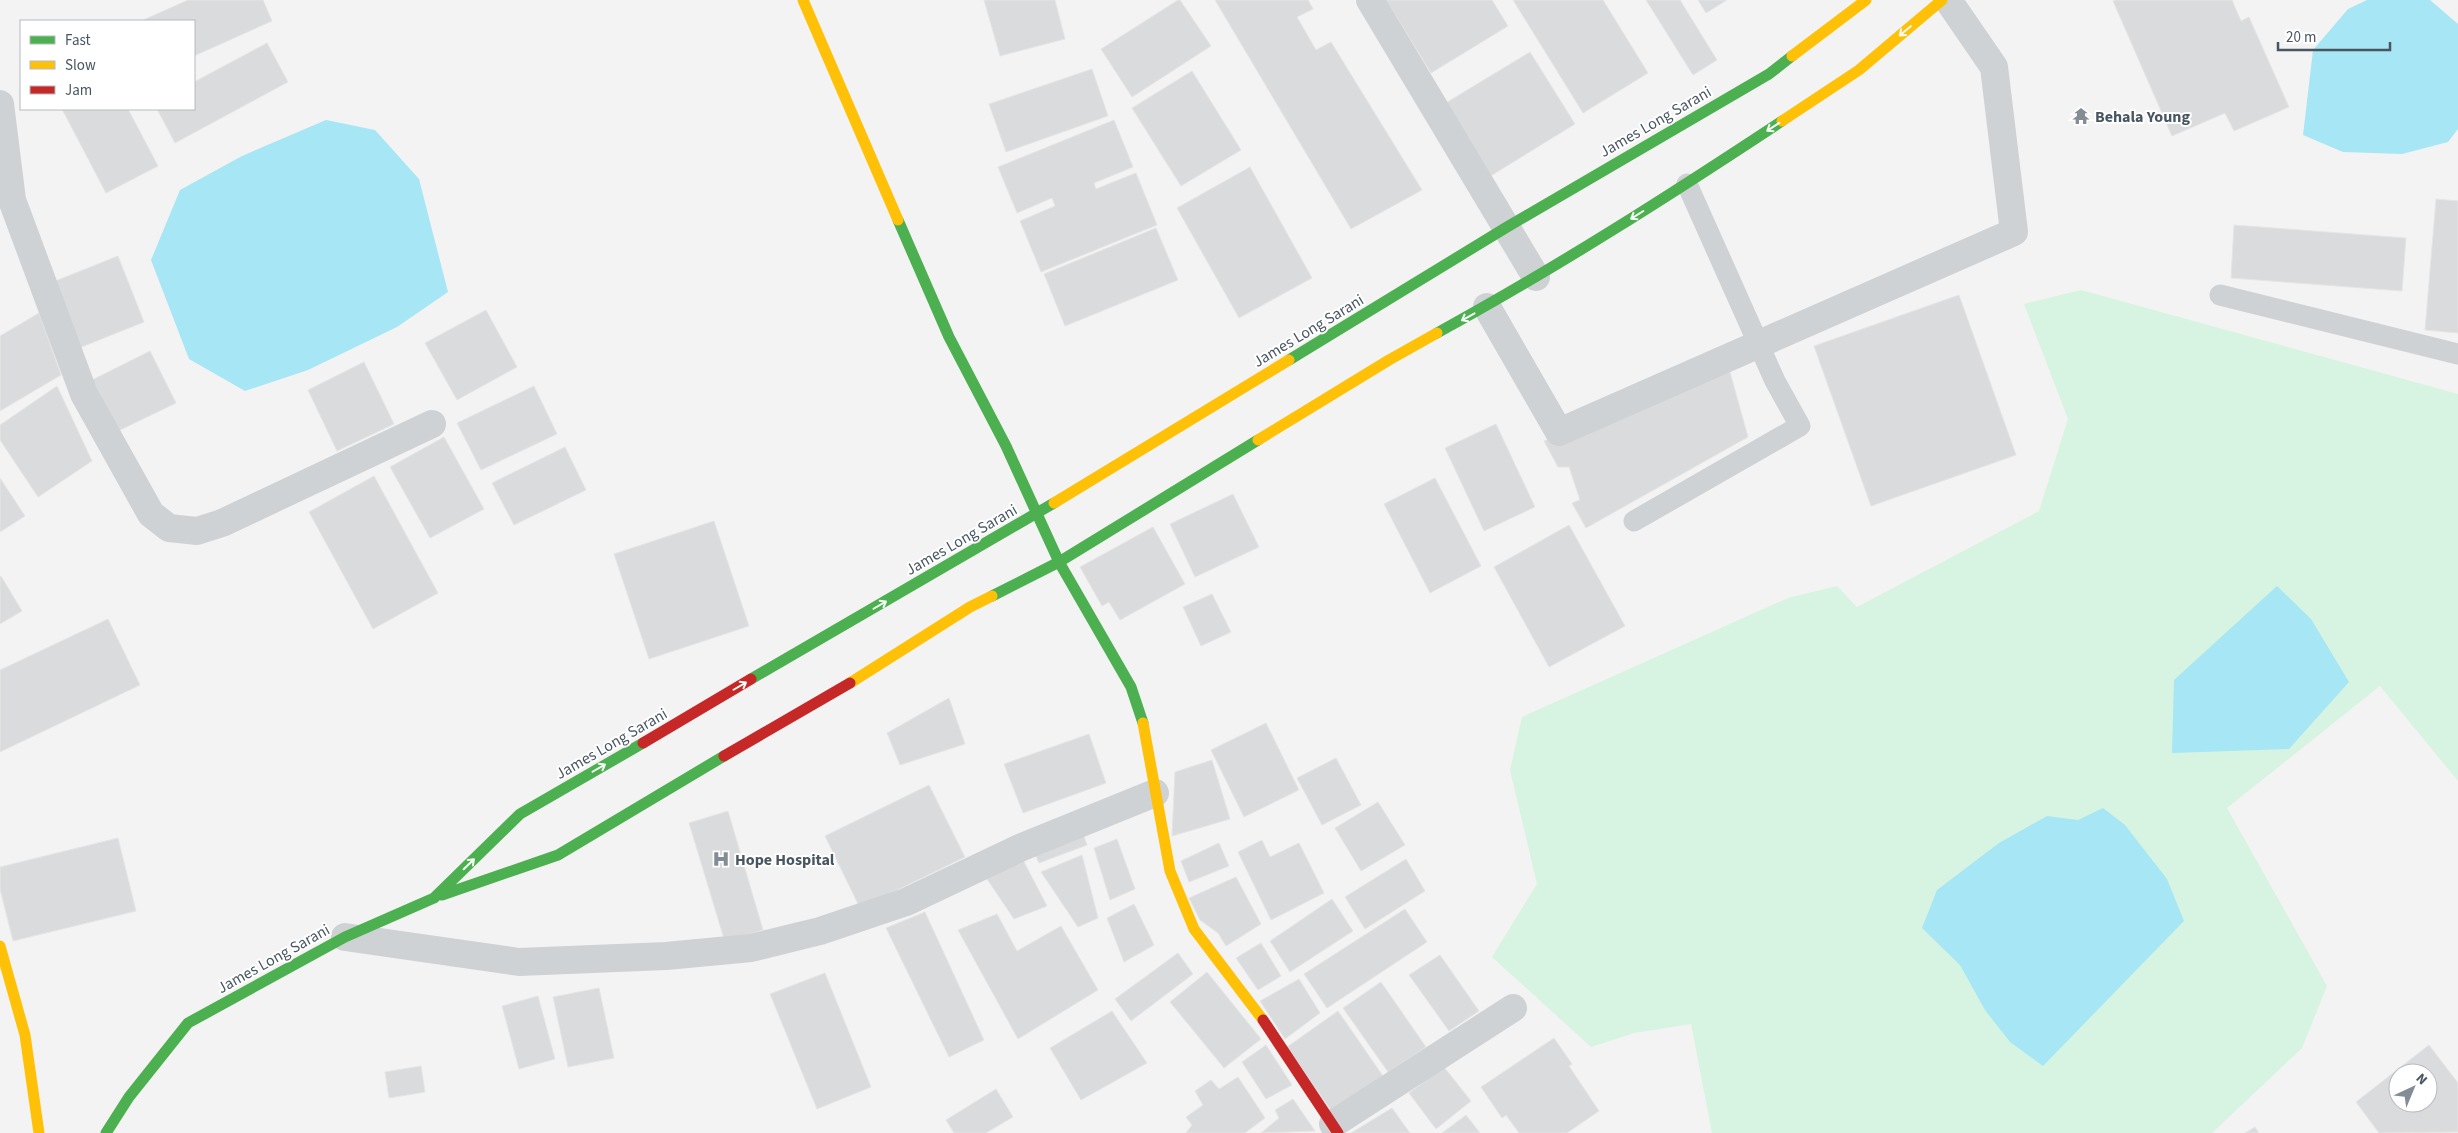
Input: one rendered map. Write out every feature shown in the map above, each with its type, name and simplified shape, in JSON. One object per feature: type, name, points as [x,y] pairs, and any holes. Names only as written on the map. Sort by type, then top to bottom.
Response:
[{"type":"main road","points":[[803,0],[949,337],[1006,446],[1059,562],[1131,687],[1144,727],[1170,871],[1194,929],[1275,1036],[1336,1128]]},
{"type":"main road","name":"James Long Sarani","points":[[106,1133],[129,1097],[188,1023],[345,937],[434,898],[520,814],[1036,514],[1507,227],[1769,74],[1866,0]]},
{"type":"main road","points":[[434,898],[558,855],[703,768],[836,692],[970,607],[1059,562],[1322,400],[1487,307],[1687,184],[1859,70],[1942,0]]},
{"type":"main road","points":[[0,946],[25,1035],[39,1133]]},
{"type":"street","points":[[1370,0],[1536,277]]},
{"type":"street","points":[[1487,307],[1559,432],[2014,232],[1994,67],[1948,0]]},
{"type":"street","points":[[0,104],[12,200],[84,394],[151,514],[169,528],[197,532],[222,523],[432,424]]},
{"type":"street","points":[[345,937],[519,962],[666,956],[751,948],[820,931],[906,902],[1022,847],[1155,793]]},
{"type":"street","points":[[1336,1128],[1514,1008]]},
{"type":"lane","points":[[1634,521],[1800,426],[1775,381],[1687,184]]},
{"type":"lane","points":[[2220,295],[2458,354]]},
{"type":"green space","points":[[2081,290],[2458,394],[2458,781],[2380,686],[2227,808],[2327,986],[2302,1048],[2212,1133],[1712,1133],[1691,1024],[1634,1033],[1591,1047],[1492,957],[1537,884],[1510,770],[1522,717],[1788,598],[1837,586],[1857,607],[2039,511],[2068,419],[2024,304]]},
{"type":"water","points":[[2367,0],[2430,0],[2458,24],[2458,129],[2448,142],[2402,154],[2343,152],[2303,135],[2313,50],[2348,9]]},
{"type":"water","points":[[326,120],[375,130],[419,179],[448,292],[397,327],[308,370],[245,391],[189,359],[151,260],[180,190],[242,156]]},
{"type":"water","points":[[2277,586],[2311,619],[2349,682],[2289,749],[2172,753],[2174,680]]},
{"type":"water","points":[[2103,808],[2125,825],[2167,879],[2184,921],[2043,1066],[2010,1042],[1985,1010],[1960,965],[1922,928],[1937,890],[1999,843],[2047,816],[2078,820]]},
{"type":"building","points":[[188,0],[263,0],[272,21],[195,56],[195,20],[143,20]]},
{"type":"building","points":[[984,0],[1055,0],[1065,39],[1000,56]]},
{"type":"building","points":[[1180,0],[1211,46],[1132,97],[1101,49]]},
{"type":"building","points":[[1215,0],[1308,0],[1313,9],[1297,17],[1316,50],[1331,42],[1422,190],[1351,229]]},
{"type":"building","points":[[1386,0],[1492,0],[1508,26],[1431,73]]},
{"type":"building","points":[[1513,0],[1603,0],[1648,73],[1583,113]]},
{"type":"building","points":[[1646,0],[1680,0],[1717,60],[1693,75]]},
{"type":"building","points":[[1698,0],[1727,0],[1706,13]]},
{"type":"building","points":[[2232,0],[2241,21],[2249,17],[2289,107],[2234,131],[2225,113],[2172,136],[2113,1]]},
{"type":"building","points":[[267,43],[288,82],[175,143],[158,110],[195,110],[195,81]]},
{"type":"building","points":[[1530,52],[1575,124],[1489,177],[1444,104]]},
{"type":"building","points":[[1092,69],[1108,116],[1006,152],[989,104]]},
{"type":"building","points":[[1192,71],[1241,150],[1181,186],[1132,108]]},
{"type":"building","points":[[63,110],[129,110],[158,166],[106,193]]},
{"type":"building","points":[[1114,120],[1133,167],[1094,183],[1096,189],[1136,173],[1157,225],[1041,272],[1020,221],[1055,206],[1052,198],[1017,213],[998,167]]},
{"type":"building","points":[[1250,167],[1312,278],[1239,318],[1177,208]]},
{"type":"building","points":[[2436,199],[2458,201],[2458,333],[2425,330]]},
{"type":"building","points":[[2234,225],[2406,238],[2402,291],[2231,278]]},
{"type":"building","points":[[1156,228],[1178,280],[1065,326],[1044,274]]},
{"type":"building","points":[[118,256],[144,322],[79,348],[53,282]]},
{"type":"building","points":[[1959,295],[2016,455],[1871,506],[1814,346]]},
{"type":"building","points":[[486,310],[517,367],[457,400],[425,343]]},
{"type":"building","points":[[39,313],[61,375],[0,411],[0,336]]},
{"type":"building","points":[[150,351],[176,403],[118,431],[92,380]]},
{"type":"building","points":[[364,362],[394,424],[337,451],[308,390]]},
{"type":"building","points":[[1730,372],[1748,437],[1586,528],[1572,503],[1580,500],[1569,467],[1558,467],[1544,441]]},
{"type":"building","points":[[57,386],[92,461],[38,497],[0,440],[0,425]]},
{"type":"building","points":[[534,386],[557,434],[481,470],[457,423]]},
{"type":"building","points":[[1496,424],[1535,507],[1484,531],[1445,448]]},
{"type":"building","points":[[444,437],[484,509],[430,538],[390,467]]},
{"type":"building","points":[[565,447],[586,490],[514,525],[492,483]]},
{"type":"building","points":[[374,476],[438,593],[373,629],[309,512]]},
{"type":"building","points":[[0,478],[25,516],[0,532]]},
{"type":"building","points":[[1435,478],[1481,566],[1430,593],[1384,504]]},
{"type":"building","points":[[1233,494],[1259,547],[1195,577],[1170,524]]},
{"type":"building","points":[[714,521],[749,626],[649,659],[614,554]]},
{"type":"building","points":[[1569,525],[1625,626],[1549,667],[1494,567]]},
{"type":"building","points":[[1153,527],[1185,584],[1120,620],[1109,602],[1102,606],[1080,567]]},
{"type":"building","points":[[0,577],[22,611],[0,624]]},
{"type":"building","points":[[1212,594],[1231,632],[1201,646],[1183,607]]},
{"type":"building","points":[[108,619],[140,685],[0,752],[0,670]]},
{"type":"building","points":[[949,698],[965,744],[900,765],[887,733]]},
{"type":"building","points":[[1266,723],[1299,790],[1244,817],[1211,750]]},
{"type":"building","points":[[1089,734],[1106,783],[1023,813],[1004,764]]},
{"type":"building","points":[[1336,758],[1361,805],[1322,825],[1297,778]]},
{"type":"building","points":[[1212,760],[1230,819],[1172,836],[1175,772]]},
{"type":"building","points":[[929,785],[965,857],[860,908],[825,836]]},
{"type":"building","points":[[1378,802],[1405,845],[1361,871],[1335,828]]},
{"type":"building","points":[[728,811],[763,930],[725,942],[689,823]]},
{"type":"building","points":[[1082,831],[1087,845],[1039,863],[1034,852]]},
{"type":"building","points":[[118,838],[136,911],[13,941],[0,889],[0,867]]},
{"type":"building","points":[[1117,839],[1135,889],[1110,900],[1094,848]]},
{"type":"building","points":[[1262,840],[1270,857],[1299,843],[1324,893],[1271,920],[1238,852]]},
{"type":"building","points":[[1219,843],[1229,866],[1189,882],[1181,861]]},
{"type":"building","points":[[1082,855],[1098,918],[1078,927],[1041,872]]},
{"type":"building","points":[[1022,858],[1047,906],[1014,919],[985,876]]},
{"type":"building","points":[[1406,859],[1425,891],[1365,929],[1345,897]]},
{"type":"building","points":[[1236,877],[1261,924],[1226,946],[1218,933],[1200,920],[1189,898]]},
{"type":"building","points":[[1332,899],[1353,931],[1290,972],[1270,941]]},
{"type":"building","points":[[1134,904],[1154,945],[1124,962],[1107,918]]},
{"type":"building","points":[[1405,909],[1427,942],[1327,1008],[1304,974]]},
{"type":"building","points":[[925,912],[984,1040],[949,1057],[886,928]]},
{"type":"building","points":[[997,914],[1017,951],[1061,926],[1098,990],[1018,1039],[958,930]]},
{"type":"building","points":[[1261,943],[1281,976],[1258,990],[1236,958]]},
{"type":"building","points":[[1178,953],[1193,974],[1131,1021],[1115,999]]},
{"type":"building","points":[[1440,955],[1479,1011],[1449,1031],[1409,975]]},
{"type":"building","points":[[1207,972],[1261,1039],[1224,1068],[1170,1002]]},
{"type":"building","points":[[825,973],[871,1087],[817,1109],[770,994]]},
{"type":"building","points":[[1299,979],[1320,1013],[1285,1039],[1260,1001]]},
{"type":"building","points":[[1381,982],[1426,1047],[1388,1072],[1343,1008]]},
{"type":"building","points":[[599,988],[614,1058],[568,1067],[553,997]]},
{"type":"building","points":[[538,996],[555,1059],[519,1069],[502,1006]]},
{"type":"building","points":[[1112,1011],[1147,1063],[1081,1100],[1050,1048]]},
{"type":"building","points":[[1338,1011],[1383,1076],[1332,1112],[1287,1047]]},
{"type":"building","points":[[1554,1038],[1572,1064],[1569,1066],[1599,1111],[1567,1133],[1519,1133],[1506,1115],[1502,1118],[1481,1087]]},
{"type":"building","points":[[1266,1045],[1292,1085],[1266,1099],[1242,1062]]},
{"type":"building","points":[[2429,1045],[2458,1083],[2458,1132],[2379,1133],[2356,1102],[2388,1077],[2388,1113],[2438,1113],[2438,1063],[2406,1063]]},
{"type":"building","points":[[421,1066],[425,1092],[389,1098],[385,1072]]},
{"type":"building","points":[[1444,1067],[1471,1101],[1436,1129],[1409,1093]]},
{"type":"building","points":[[1238,1077],[1265,1118],[1245,1133],[1186,1133],[1192,1125],[1186,1117],[1203,1105],[1195,1091],[1211,1080],[1219,1089]]},
{"type":"building","points":[[996,1089],[1013,1117],[986,1133],[954,1133],[946,1120]]},
{"type":"building","points":[[1293,1099],[1315,1131],[1261,1133],[1279,1118],[1275,1110]]},
{"type":"building","points":[[1392,1108],[1410,1133],[1351,1133]]},
{"type":"building","points":[[1466,1115],[1480,1133],[1442,1133]]},
{"type":"building","points":[[2255,1127],[2259,1133],[2245,1133]]},
{"type":"traffic: fast","points":[[1289,360],[1507,227],[1769,74],[1792,56]]},
{"type":"traffic: fast","points":[[1437,333],[1525,283],[1612,230],[1782,121]]},
{"type":"traffic: fast","points":[[898,220],[949,337],[1006,446],[1059,562],[1131,687],[1143,723]]},
{"type":"traffic: fast","points":[[992,596],[1059,562],[1258,440]]},
{"type":"traffic: fast","points":[[751,679],[1054,503]]},
{"type":"traffic: fast","points":[[106,1133],[129,1097],[188,1023],[345,937],[434,898],[520,814],[643,743]]},
{"type":"traffic: fast","points":[[442,895],[558,855],[724,756]]},
{"type":"traffic: slow","points":[[803,0],[898,220]]},
{"type":"traffic: slow","points":[[1792,56],[1866,0]]},
{"type":"traffic: slow","points":[[1782,121],[1859,70],[1942,0]]},
{"type":"traffic: slow","points":[[1258,440],[1437,333]]},
{"type":"traffic: slow","points":[[1054,503],[1289,360]]},
{"type":"traffic: slow","points":[[850,683],[970,607],[992,596]]},
{"type":"traffic: slow","points":[[1143,723],[1170,871],[1194,929],[1263,1020]]},
{"type":"traffic: slow","points":[[0,946],[25,1035],[39,1133]]},
{"type":"traffic: jam","points":[[643,743],[751,679]]},
{"type":"traffic: jam","points":[[724,756],[850,683]]},
{"type":"traffic: jam","points":[[1263,1020],[1338,1133]]},
{"type":"place","name":"Behala Young","points":[[2081,116]]},
{"type":"place","name":"Hope Hospital","points":[[721,859]]}]
